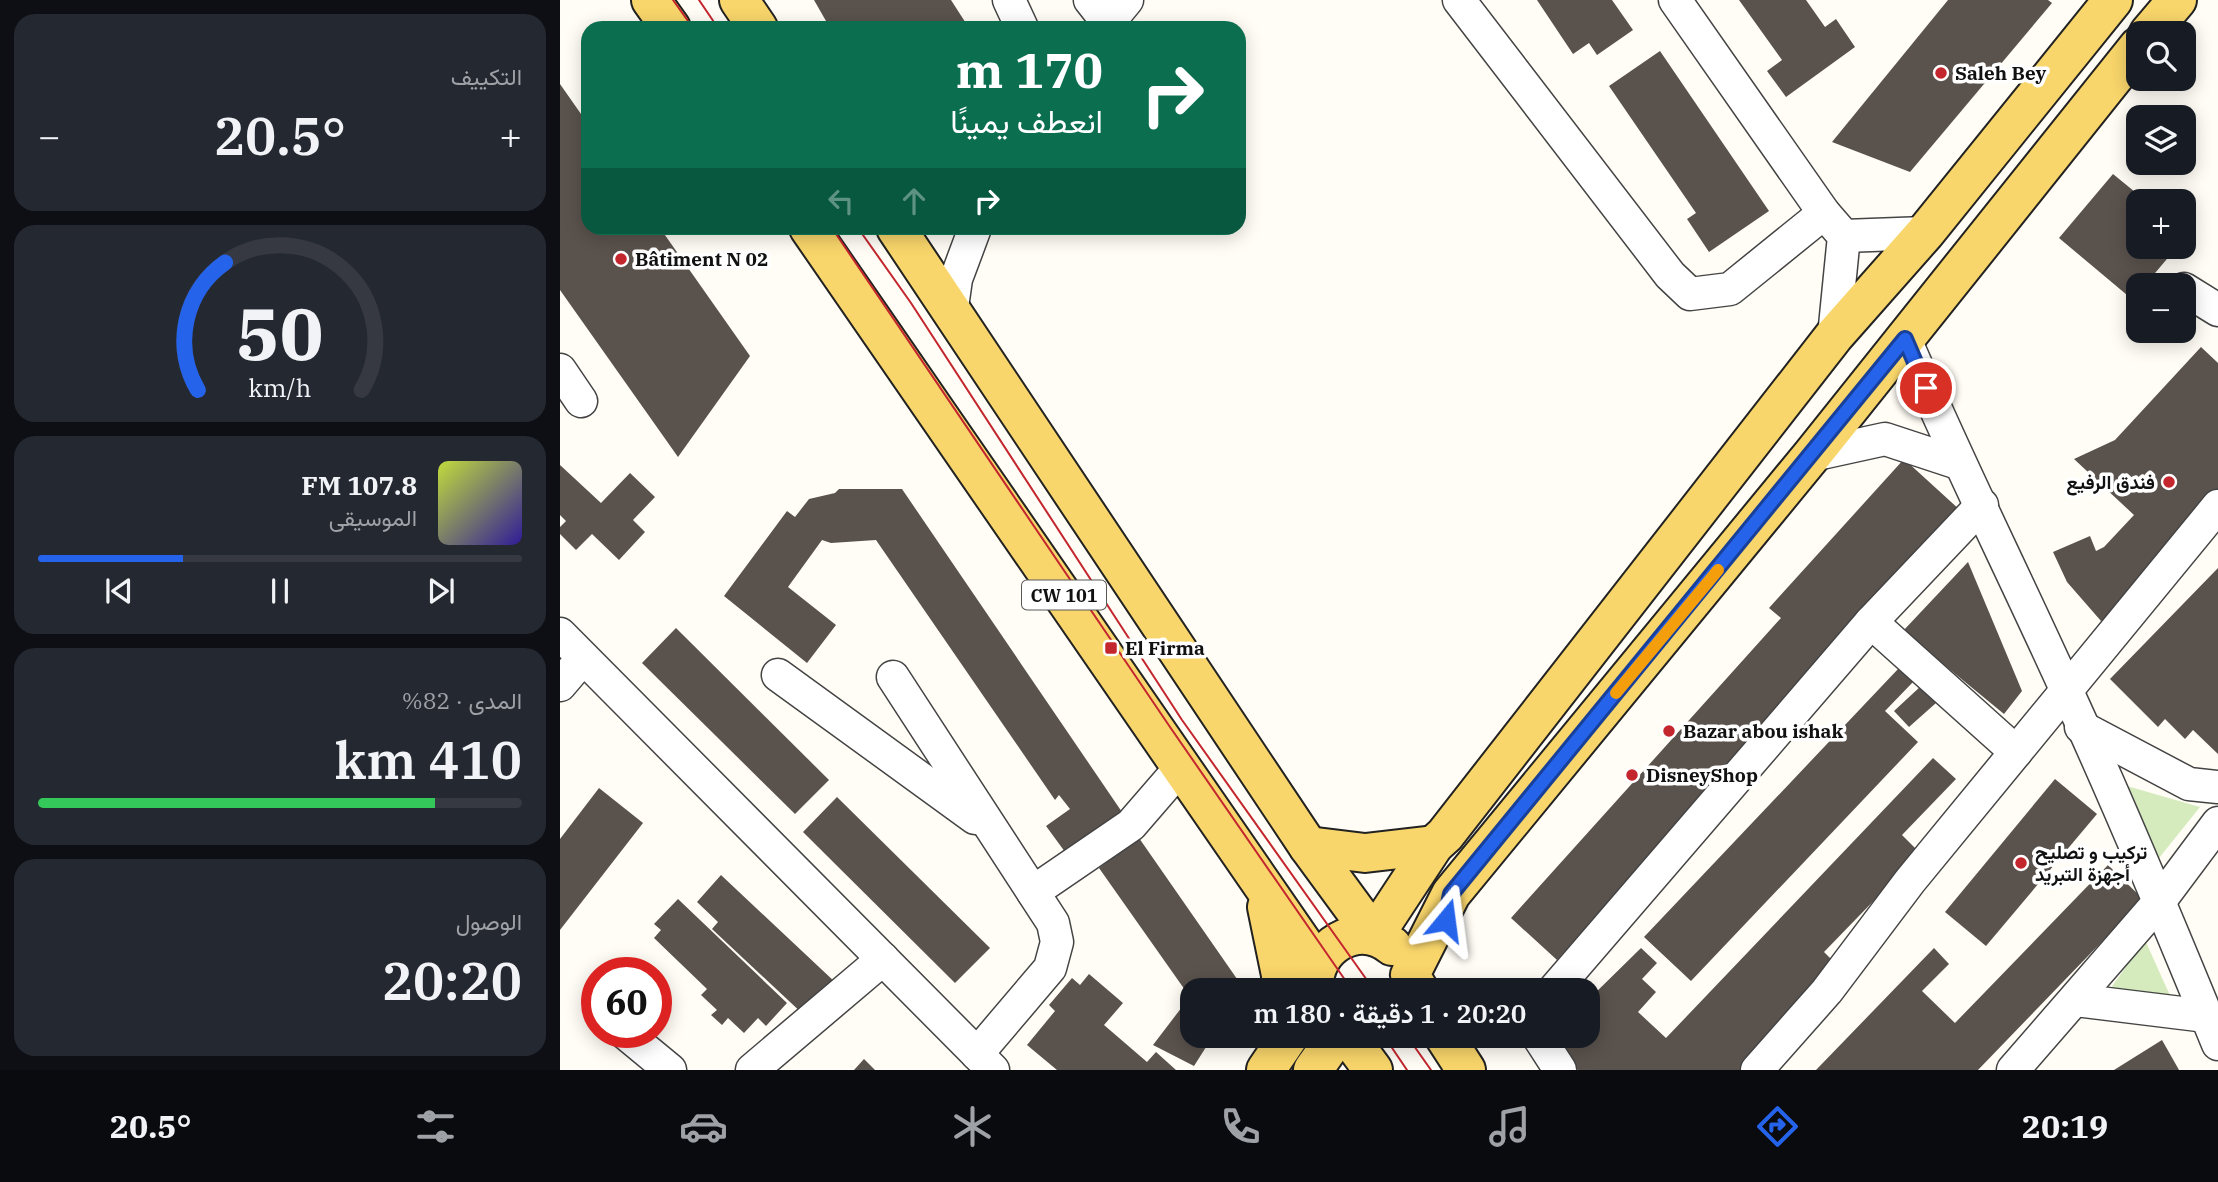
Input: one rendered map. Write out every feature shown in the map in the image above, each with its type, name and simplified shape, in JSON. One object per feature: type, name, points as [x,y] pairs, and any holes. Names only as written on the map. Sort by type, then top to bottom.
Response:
[{"type":"main road","points":[[651,0],[666,21]]},
{"type":"main road","points":[[738,0],[753,21]]},
{"type":"main road","points":[[1374,936],[1434,845],[1834,336],[1925,233],[2113,0]]},
{"type":"main road","points":[[2160,21],[2177,0]]},
{"type":"main road","points":[[1422,978],[1451,894],[1812,455],[2126,62]]},
{"type":"main road","name":"CW 101","points":[[814,235],[1182,766],[1260,885],[1305,978]]},
{"type":"main road","name":"CW 101","points":[[900,235],[1308,846],[1374,936]]},
{"type":"main road","points":[[1308,846],[1365,853],[1434,845]]},
{"type":"main road","points":[[1311,978],[1325,951],[1347,937],[1374,936],[1397,950],[1414,978]]},
{"type":"main road","points":[[1257,1070],[1266,1048]]},
{"type":"main road","points":[[1266,1070],[1281,1048]]},
{"type":"main road","points":[[1313,1070],[1329,1048]]},
{"type":"main road","points":[[1357,1048],[1373,1070]]},
{"type":"street","points":[[1009,0],[1019,21]]},
{"type":"street","points":[[1459,0],[1670,275],[1690,294],[1730,289],[1834,225],[1925,233]]},
{"type":"street","points":[[1675,0],[1834,225],[1834,336]]},
{"type":"street","points":[[951,314],[957,279],[973,235]]},
{"type":"street","points":[[2196,296],[2218,310]]},
{"type":"street","points":[[1905,339],[1958,463],[1982,505],[2067,691],[2212,1030]]},
{"type":"street","points":[[560,370],[582,401]]},
{"type":"street","points":[[1812,455],[1885,439],[1958,463]]},
{"type":"street","points":[[1564,978],[1871,622],[1982,505]]},
{"type":"street","points":[[1757,1070],[1827,991],[1910,881],[2218,506]]},
{"type":"street","points":[[1871,622],[2016,752]]},
{"type":"street","points":[[560,634],[985,1062],[1051,968],[1057,942],[1053,923],[893,677]]},
{"type":"street","points":[[560,685],[583,658]]},
{"type":"street","points":[[778,674],[992,830]]},
{"type":"street","points":[[2081,727],[2189,784],[2218,787]]},
{"type":"street","points":[[1032,892],[1131,825],[1182,766]]},
{"type":"street","points":[[2013,1070],[2159,902],[2218,823]]},
{"type":"street","points":[[752,1070],[883,959]]},
{"type":"street","points":[[2075,1000],[2212,1030]]},
{"type":"street","points":[[643,1048],[670,1070]]},
{"type":"street","points":[[1546,1048],[1560,1070]]},
{"type":"green space","points":[[2120,784],[2200,807],[2155,863]]},
{"type":"green space","points":[[2145,940],[2172,1000],[2108,992]]},
{"type":"building","points":[[814,0],[951,0],[964,21],[826,21]]},
{"type":"building","points":[[1537,0],[1612,0],[1633,30],[1597,55],[1589,43],[1573,54]]},
{"type":"building","points":[[1739,0],[1806,0],[1825,27],[1836,19],[1855,47],[1786,97],[1767,71],[1782,60]]},
{"type":"building","name":"Saleh Bey","points":[[1948,0],[2048,0],[2052,3],[1910,172],[1832,142]]},
{"type":"building","points":[[1660,51],[1769,211],[1709,252],[1687,219],[1696,213],[1609,86]]},
{"type":"building","name":"Bâtiment N 02","points":[[560,84],[581,114],[581,235],[665,235],[750,356],[678,457],[560,290]]},
{"type":"building","points":[[2113,174],[2131,189],[2126,189],[2126,259],[2167,259],[2155,273],[2126,273],[2126,294],[2059,238]]},
{"type":"building","points":[[2201,347],[2218,363],[2218,490],[2184,528],[2121,612],[2101,621],[2067,582],[2053,552],[2090,536],[2096,551],[2104,547],[2134,515],[2074,459],[2115,440]]},
{"type":"building","points":[[1904,459],[1961,511],[1557,960],[1511,918],[1781,618],[1769,608]]},
{"type":"building","points":[[560,465],[601,503],[630,473],[655,497],[633,520],[645,532],[619,560],[592,534],[576,550],[560,534],[560,527],[566,521],[560,515]]},
{"type":"building","points":[[839,489],[902,489],[1124,815],[1068,856],[1046,826],[1070,809],[1059,795],[1055,800],[876,540],[831,543],[822,540],[788,587],[836,625],[807,663],[724,596],[787,511],[795,517],[809,499],[835,493]]},
{"type":"building","points":[[1968,562],[2022,691],[2004,714],[1903,631]]},
{"type":"building","points":[[2218,568],[2218,754],[2193,730],[2185,739],[2165,719],[2158,727],[2110,679]]},
{"type":"building","points":[[676,628],[829,780],[795,814],[642,663]]},
{"type":"building","points":[[1899,668],[1913,682],[1885,711],[1918,742],[1691,981],[1644,937]]},
{"type":"building","points":[[1921,686],[1936,703],[1909,727],[1894,711]]},
{"type":"building","points":[[1933,758],[1956,779],[1902,835],[1920,853],[1824,952],[1841,969],[1742,1070],[1578,1070],[1554,1048],[1600,1048],[1600,988],[1641,948],[1657,963],[1642,979],[1656,992],[1638,1012],[1666,1038]]},
{"type":"building","name":"تركيب و تصليح أجهزة التبريد","points":[[2055,779],[2097,814],[1986,946],[1945,912]]},
{"type":"building","points":[[599,788],[643,823],[560,930],[560,839]]},
{"type":"building","points":[[837,797],[990,948],[955,983],[803,832]]},
{"type":"building","points":[[1139,838],[1236,978],[1180,978],[1180,983],[1099,868]]},
{"type":"building","points":[[2108,865],[2143,899],[1978,1070],[1816,1070],[1934,948],[1949,964],[1922,991],[1955,1023]]},
{"type":"building","points":[[721,875],[836,983],[805,1016],[712,929],[718,922],[697,902]]},
{"type":"building","points":[[678,899],[787,1003],[766,1026],[758,1018],[744,1033],[728,1018],[722,1025],[711,1015],[717,1010],[701,995],[707,989],[654,938],[661,930],[654,924]]},
{"type":"building","points":[[1089,974],[1123,1003],[1104,1025],[1147,1062],[1156,1052],[1176,1070],[1057,1070],[1027,1045],[1055,1011],[1049,1005],[1072,978],[1080,985]]},
{"type":"building","points":[[1180,1010],[1180,1048],[1205,1048],[1194,1066],[1153,1045]]},
{"type":"building","points":[[2162,1040],[2179,1070],[2114,1070]]},
{"type":"building","points":[[864,1059],[875,1070],[854,1070]]},
{"type":"tram line","points":[[673,0],[688,21]]},
{"type":"tram line","points":[[699,0],[713,21]]},
{"type":"tram line","points":[[837,235],[1344,978]]},
{"type":"tram line","points":[[863,235],[911,303],[1182,720],[1365,978]]},
{"type":"tram line","points":[[1392,1048],[1407,1070]]},
{"type":"tram line","points":[[1415,1048],[1431,1070]]},
{"type":"slow traffic","points":[[1616,693],[1718,570]]},
{"type":"place","name":"Saleh Bey","points":[[1941,73]]},
{"type":"place","name":"Bâtiment N 02","points":[[621,259]]},
{"type":"place","name":"فندق الرفيع","points":[[2169,482]]},
{"type":"place","name":"El Firma","points":[[1111,648]]},
{"type":"place","name":"Bazar abou ishak","points":[[1669,731]]},
{"type":"place","name":"DisneyShop","points":[[1632,775]]},
{"type":"place","name":"تركيب و تصليح أجهزة التبريد","points":[[2021,863]]},
{"type":"route","points":[[1446,920],[1451,894],[1905,339],[1926,388]]}]
